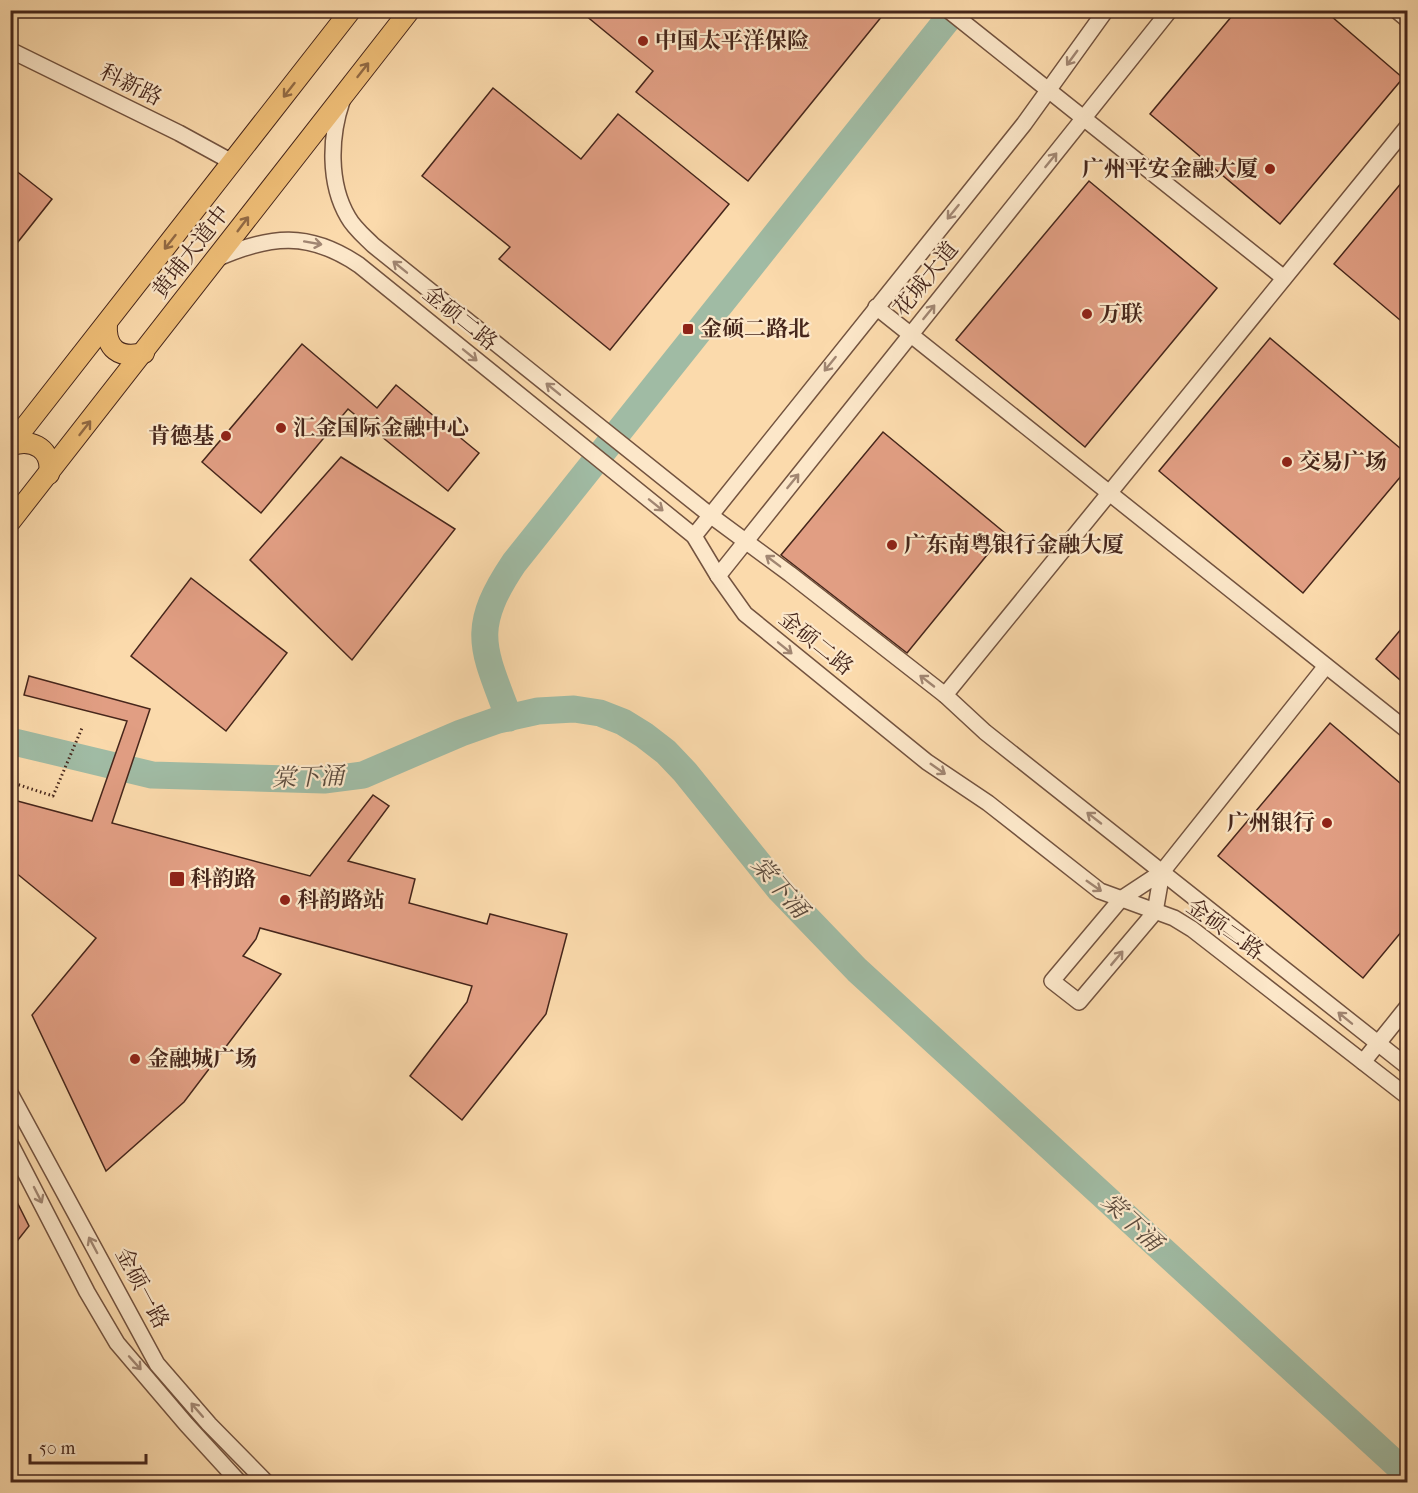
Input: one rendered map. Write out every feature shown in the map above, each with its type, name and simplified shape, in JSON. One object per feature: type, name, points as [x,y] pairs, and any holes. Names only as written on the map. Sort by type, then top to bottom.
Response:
[{"type":"main road","name":"黄埔大道中","points":[[11,445],[351,10]]},
{"type":"main road","name":"黄埔大道中","points":[[10,522],[410,10]]},
{"type":"main road","points":[[107,323],[107,338],[115,350],[129,355],[144,353]]},
{"type":"main road","points":[[11,445],[27,442],[41,447],[49,460],[49,474]]},
{"type":"street","points":[[948,10],[1284,278]]},
{"type":"street","name":"花城大道","points":[[694,536],[1049,90],[1106,10]]},
{"type":"street","name":"花城大道","points":[[718,576],[1170,10]]},
{"type":"street","points":[[1396,10],[1407,20]]},
{"type":"street","name":"科新路","points":[[10,50],[179,133],[232,162]]},
{"type":"street","name":"金硕二路","points":[[344,93],[335,128],[334,165],[337,188],[343,207],[354,226],[373,245],[710,515],[746,540],[945,696],[986,732],[1407,1067]]},
{"type":"street","points":[[945,696],[1407,126]]},
{"type":"street","name":"金硕二路","points":[[216,259],[260,243],[284,240],[310,242],[331,248],[359,265],[694,536],[737,604],[755,623],[927,762],[988,803],[1094,887],[1180,921],[1192,929],[1407,1097]]},
{"type":"street","points":[[876,307],[1407,731]]},
{"type":"street","points":[[1162,872],[1155,912],[1079,1002],[1052,981],[1121,899],[1162,872],[1326,666]]},
{"type":"street","points":[[1363,1062],[1407,1006]]},
{"type":"street","name":"金硕一路","points":[[10,1093],[157,1364],[209,1424],[266,1482]]},
{"type":"street","name":"金硕一路","points":[[10,1143],[87,1292],[117,1343],[239,1482]]},
{"type":"path","points":[[10,782],[53,796],[82,728]]},
{"type":"building","points":[[579,10],[887,10],[748,181],[636,92],[653,71]]},
{"type":"building","name":"广州平安金融大厦","points":[[1237,10],[1324,10],[1403,78],[1280,224],[1150,114]]},
{"type":"building","points":[[493,88],[581,159],[618,114],[729,204],[610,350],[499,259],[510,247],[422,176]]},
{"type":"building","points":[[10,166],[52,199],[10,252]]},
{"type":"building","points":[[1407,176],[1407,326],[1334,264]]},
{"type":"building","name":"万联","points":[[1089,181],[1217,288],[1085,447],[956,340]]},
{"type":"building","name":"交易广场","points":[[1270,338],[1407,454],[1407,469],[1303,593],[1159,471]]},
{"type":"building","name":"汇金国际金融中心","points":[[302,344],[377,408],[396,385],[479,453],[448,491],[348,409],[261,513],[202,462]]},
{"type":"building","name":"广东南粤银行金融大厦","points":[[883,432],[1005,533],[907,653],[781,555]]},
{"type":"building","points":[[341,457],[455,529],[352,660],[250,560]]},
{"type":"building","points":[[191,578],[287,653],[226,731],[131,656]]},
{"type":"building","points":[[1407,622],[1407,686],[1376,659]]},
{"type":"building","name":"科韵路站","points":[[29,676],[150,709],[112,823],[310,876],[373,795],[389,806],[348,861],[415,879],[409,903],[487,924],[490,914],[567,934],[546,1014],[462,1120],[410,1076],[467,1002],[472,986],[260,928],[256,939],[243,956],[281,974],[184,1102],[106,1171],[32,1015],[96,938],[10,868],[10,799],[92,821],[127,721],[24,695]]},
{"type":"building","name":"广州银行","points":[[1330,723],[1407,789],[1407,925],[1363,978],[1218,856]]},
{"type":"building","points":[[10,1188],[29,1226],[10,1250]]},
{"type":"waterway","points":[[509,718],[492,674],[485,639],[486,623],[491,606],[514,563],[955,10]]},
{"type":"waterway","name":"棠下涌","points":[[10,741],[152,775],[324,780],[363,775],[461,733],[498,720],[538,711],[574,709],[600,713],[623,722],[666,752],[685,772],[780,890],[857,970],[1408,1475]]},
{"type":"place","name":"中国太平洋保险","points":[[643,41]]},
{"type":"place","name":"广州平安金融大厦","points":[[1270,169]]},
{"type":"place","name":"万联","points":[[1087,314]]},
{"type":"place","name":"金硕二路北","points":[[688,329]]},
{"type":"place","name":"汇金国际金融中心","points":[[281,428]]},
{"type":"place","name":"肯德基","points":[[226,436]]},
{"type":"place","name":"交易广场","points":[[1287,462]]},
{"type":"place","name":"广东南粤银行金融大厦","points":[[892,545]]},
{"type":"place","name":"广州银行","points":[[1327,823]]},
{"type":"place","name":"科韵路","points":[[177,879]]},
{"type":"place","name":"科韵路站","points":[[285,900]]},
{"type":"place","name":"金融城广场","points":[[135,1059]]}]
